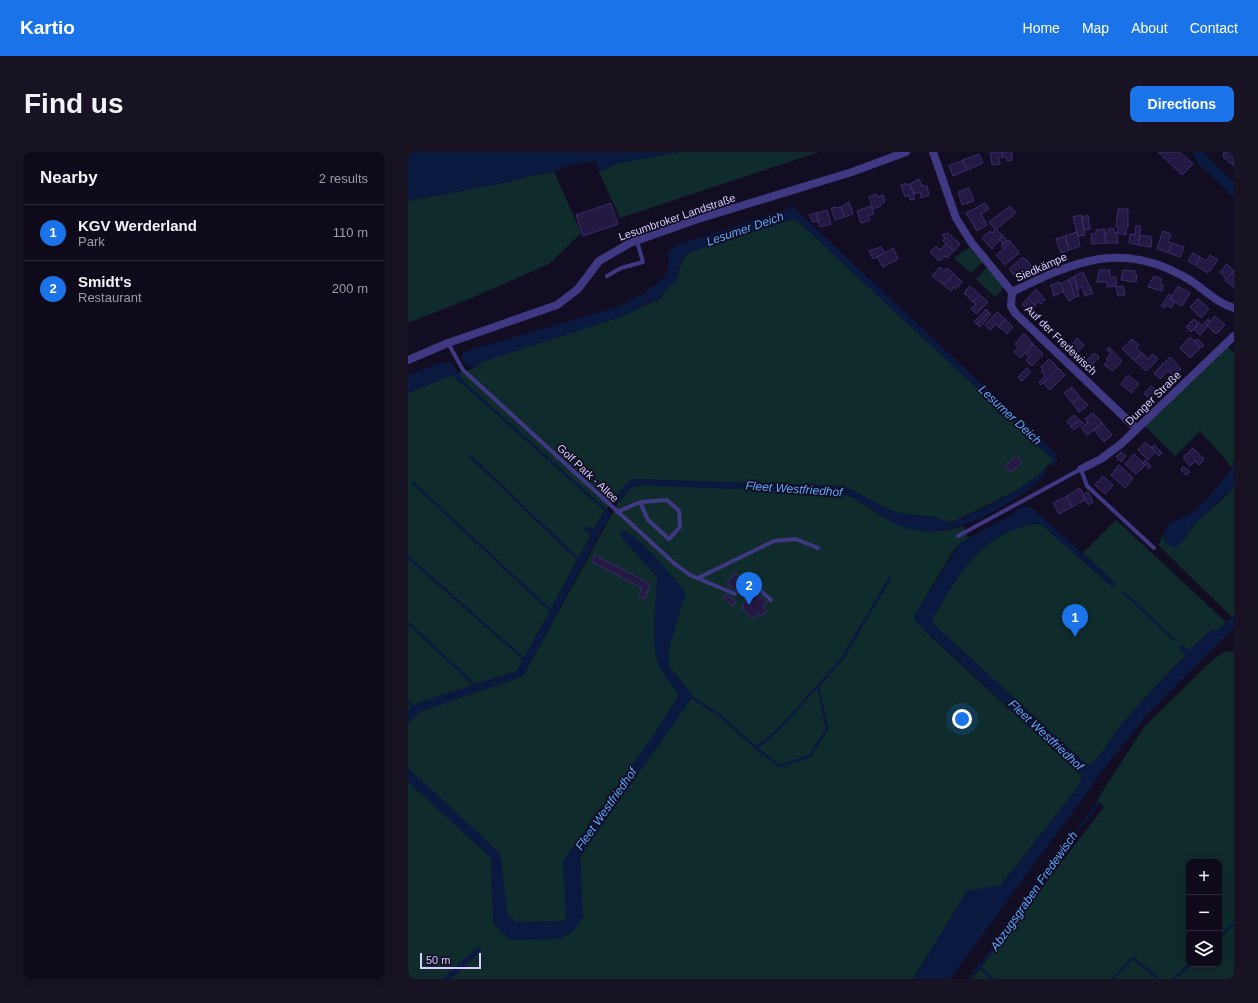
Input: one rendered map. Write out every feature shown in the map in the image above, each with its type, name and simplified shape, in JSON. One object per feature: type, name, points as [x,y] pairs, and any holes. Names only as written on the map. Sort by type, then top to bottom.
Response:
[{"type":"street","name":"Lesumbroker Landstraße","points":[[408,360],[448,343],[557,305],[578,289],[599,261],[614,251],[637,241],[695,220],[852,172],[906,152]]},
{"type":"street","points":[[933,152],[956,218],[972,242],[1012,292]]},
{"type":"street","name":"Siedkämpe","points":[[1012,292],[1059,269],[1078,262],[1105,258],[1127,258],[1146,261],[1173,270],[1194,282],[1221,304],[1234,308]]},
{"type":"street","name":"Auf der Fredewisch","points":[[1012,292],[1011,306],[1015,313],[1137,429]]},
{"type":"street","name":"Dunger Straße","points":[[1081,469],[1101,459],[1137,429],[1234,336]]},
{"type":"lane","points":[[608,276],[621,268],[643,262],[637,241]]},
{"type":"lane","name":"Golf Park - Allee","points":[[448,343],[463,370],[675,564],[698,578],[735,594]]},
{"type":"lane","points":[[958,536],[1081,469],[1087,486],[1154,548]]},
{"type":"lane","points":[[617,512],[640,502],[667,500],[679,511],[680,527],[669,539],[648,520],[640,502]]},
{"type":"lane","points":[[698,578],[774,541],[796,539],[818,548]]},
{"type":"lane","points":[[761,591],[771,600]]},
{"type":"green space","points":[[679,152],[819,152],[620,218],[599,172],[618,163]]},
{"type":"green space","points":[[554,171],[581,233],[549,264],[474,297],[408,323],[408,201],[497,184]]},
{"type":"green space","points":[[795,218],[1054,460],[1030,483],[950,523],[932,517],[896,512],[840,486],[632,479],[624,486],[614,501],[604,512],[594,529],[584,527],[584,529],[591,535],[517,671],[418,703],[408,710],[408,393],[452,375],[475,368],[481,362],[620,317],[661,298],[665,291],[675,281],[682,262],[686,255],[690,252]]},
{"type":"green space","points":[[970,247],[983,262],[971,273],[954,258]]},
{"type":"green space","points":[[987,267],[1003,285],[1002,290],[995,297],[976,279]]},
{"type":"green space","points":[[1226,345],[1234,353],[1234,460],[1232,463],[1234,466],[1231,468],[1200,431],[1175,456],[1144,425]]},
{"type":"green space","points":[[641,485],[839,493],[855,499],[889,520],[910,528],[942,531],[963,526],[969,538],[955,548],[916,613],[926,632],[1082,776],[1078,787],[1001,885],[967,892],[913,979],[408,979],[408,723],[421,711],[523,676],[618,503],[632,487]]},
{"type":"green space","points":[[1234,485],[1234,615],[1232,617],[1158,545],[1163,535],[1165,542],[1186,537],[1190,529],[1202,516],[1223,499]]},
{"type":"green space","points":[[1116,520],[1226,622],[1218,630],[1210,631],[1189,651],[1181,645],[1179,648],[1184,653],[1184,657],[1134,710],[1114,734],[1098,757],[1090,765],[1085,763],[932,623],[933,618],[958,576],[979,552],[1005,533],[1032,524],[1042,525],[1110,585],[1114,586],[1114,582],[1083,553]]},
{"type":"green space","points":[[1228,651],[1234,652],[1234,979],[972,979],[1104,807],[1097,800],[1144,727],[1206,666],[1222,653]]},
{"type":"water","points":[[408,152],[679,152],[618,163],[599,172],[596,161],[574,164],[554,171],[497,184],[408,201]]},
{"type":"water","points":[[1192,152],[1204,152],[1216,166],[1234,182],[1234,198],[1198,163]]},
{"type":"water","name":"Lesumer Deich","points":[[793,204],[794,208],[1056,454],[1057,461],[1054,466],[1050,464],[1054,460],[795,219],[690,252],[683,257],[675,282],[662,293],[658,302],[652,301],[620,317],[482,362],[475,368],[463,362],[461,358],[464,352],[473,349],[618,307],[645,292],[664,277],[668,267],[668,253],[674,246],[791,208],[790,205]]},
{"type":"water","points":[[451,362],[464,381],[461,383],[452,375],[408,393],[408,375],[440,363]]},
{"type":"water","points":[[1234,466],[1234,485],[1232,489],[1191,527],[1186,537],[1179,545],[1173,548],[1165,542],[1163,535],[1168,524],[1192,513],[1209,497]]},
{"type":"water","points":[[1045,469],[1047,472],[1033,487],[1014,500],[967,524],[950,529],[933,531],[916,531],[900,526],[863,503],[847,495],[839,493],[641,485],[632,487],[618,503],[614,501],[624,486],[632,479],[840,486],[896,512],[932,517],[950,523],[1000,500],[1035,478]]},
{"type":"water","points":[[1031,507],[1116,584],[1114,586],[1110,585],[1042,525],[1032,524],[1005,533],[979,552],[958,576],[933,618],[932,623],[1085,763],[1090,765],[1094,761],[1126,720],[1184,657],[1184,653],[1178,648],[1181,645],[1189,651],[1210,631],[1218,630],[1234,615],[1234,627],[1146,716],[1110,761],[950,979],[913,979],[967,891],[1001,885],[1078,787],[1082,776],[914,620],[916,613],[960,543],[1013,514],[1018,508]]},
{"type":"water","points":[[607,509],[611,515],[523,676],[421,711],[408,723],[408,710],[418,703],[517,671],[591,535],[584,529],[584,527],[594,528]]},
{"type":"water","points":[[623,530],[648,550],[686,592],[669,648],[669,667],[692,694],[690,700],[580,857],[583,917],[579,924],[570,933],[560,939],[511,940],[502,933],[493,922],[491,858],[408,782],[408,768],[500,853],[507,913],[515,922],[563,921],[566,919],[563,863],[567,855],[655,733],[678,696],[674,687],[659,666],[655,652],[654,631],[657,577],[623,539],[620,533]]},
{"type":"water","points":[[1124,591],[1176,640],[1175,642],[1122,593]]},
{"type":"water","points":[[478,947],[482,950],[451,979],[442,979]]},
{"type":"building","points":[[990,152],[1002,152],[1003,157],[999,158],[1000,164],[992,165]]},
{"type":"building","points":[[1002,152],[1012,152],[1012,160],[1007,161],[1006,157],[1003,157]]},
{"type":"building","points":[[1158,152],[1180,152],[1193,164],[1182,175]]},
{"type":"building","points":[[1224,152],[1234,152],[1234,166],[1223,157]]},
{"type":"building","points":[[979,154],[983,163],[967,170],[963,160]]},
{"type":"building","points":[[963,160],[967,170],[953,176],[949,166]]},
{"type":"building","points":[[919,179],[922,186],[927,186],[929,195],[921,198],[920,192],[914,194],[910,184]]},
{"type":"building","points":[[906,183],[906,185],[910,184],[915,199],[910,200],[909,195],[905,197],[901,185]]},
{"type":"building","points":[[969,188],[974,201],[962,205],[958,192]]},
{"type":"building","points":[[876,194],[877,197],[883,195],[885,202],[880,204],[881,206],[873,209],[869,197]]},
{"type":"building","points":[[849,202],[853,214],[844,217],[841,207]]},
{"type":"building","points":[[611,203],[618,224],[583,236],[576,215]]},
{"type":"building","points":[[985,203],[989,209],[981,214],[987,225],[977,231],[966,213]]},
{"type":"building","points":[[871,206],[874,214],[868,216],[870,220],[861,223],[857,211]]},
{"type":"building","points":[[1010,206],[1016,213],[995,230],[989,222]]},
{"type":"building","points":[[841,207],[844,217],[835,220],[831,208]]},
{"type":"building","points":[[1118,209],[1128,209],[1128,227],[1126,228],[1126,235],[1118,233],[1118,227],[1116,227]]},
{"type":"building","points":[[827,210],[831,224],[820,227],[816,213]]},
{"type":"building","points":[[816,213],[818,221],[813,222],[809,215]]},
{"type":"building","points":[[1081,215],[1085,235],[1078,236],[1073,217]]},
{"type":"building","points":[[1088,215],[1090,229],[1084,230],[1082,217]]},
{"type":"building","points":[[1136,226],[1141,226],[1138,245],[1129,243],[1130,234],[1135,235]]},
{"type":"building","points":[[1114,228],[1114,233],[1117,232],[1118,243],[1105,243],[1105,233],[1108,233],[1108,229]]},
{"type":"building","points":[[996,229],[1003,236],[992,249],[982,238],[990,231],[992,233]]},
{"type":"building","points":[[1105,229],[1105,243],[1092,244],[1091,234],[1096,233],[1096,230]]},
{"type":"building","points":[[1163,231],[1171,234],[1168,242],[1172,243],[1169,253],[1157,249]]},
{"type":"building","points":[[1077,232],[1080,246],[1069,250],[1065,236]]},
{"type":"building","points":[[948,233],[960,244],[954,251],[943,241],[945,238],[942,235]]},
{"type":"building","points":[[1140,235],[1152,237],[1151,247],[1138,245]]},
{"type":"building","points":[[1003,236],[1007,241],[1003,244],[999,239]]},
{"type":"building","points":[[1065,236],[1069,250],[1061,253],[1056,239]]},
{"type":"building","points":[[1008,240],[1011,242],[1004,248],[1001,246]]},
{"type":"building","points":[[1011,242],[1019,253],[1005,265],[996,255]]},
{"type":"building","points":[[1172,243],[1184,247],[1180,257],[1169,253]]},
{"type":"building","points":[[946,244],[954,251],[947,258],[945,256],[939,261],[930,252],[936,246],[940,250]]},
{"type":"building","points":[[881,247],[884,252],[883,254],[873,259],[869,251]]},
{"type":"building","points":[[893,248],[898,259],[883,267],[877,257]]},
{"type":"building","points":[[1193,253],[1200,257],[1195,265],[1188,261]]},
{"type":"building","points":[[1210,255],[1218,260],[1208,273],[1195,265],[1200,257],[1206,261]]},
{"type":"building","points":[[1023,257],[1032,266],[1026,271],[1027,273],[1017,279],[1009,269]]},
{"type":"building","points":[[1227,264],[1234,271],[1226,279],[1220,272]]},
{"type":"building","points":[[940,267],[945,271],[947,268],[954,274],[944,285],[932,276]]},
{"type":"building","points":[[1099,270],[1110,270],[1110,277],[1116,277],[1116,286],[1107,287],[1107,282],[1097,282]]},
{"type":"building","points":[[1123,270],[1135,271],[1134,275],[1137,275],[1136,282],[1121,280]]},
{"type":"building","points":[[1083,272],[1093,293],[1085,296],[1082,287],[1078,289],[1074,276]]},
{"type":"building","points":[[1233,272],[1234,273],[1234,288],[1225,280]]},
{"type":"building","points":[[954,274],[962,282],[956,289],[954,287],[951,291],[944,285]]},
{"type":"building","points":[[1154,276],[1162,279],[1160,284],[1163,285],[1162,291],[1148,287]]},
{"type":"building","points":[[1074,277],[1079,296],[1075,297],[1069,279]]},
{"type":"building","points":[[1069,280],[1075,297],[1069,301],[1060,284]]},
{"type":"building","points":[[1059,282],[1064,291],[1054,296],[1051,285]]},
{"type":"building","points":[[970,286],[980,295],[973,302],[964,293]]},
{"type":"building","points":[[1123,286],[1125,295],[1118,296],[1116,287]]},
{"type":"building","points":[[1178,286],[1190,293],[1182,306],[1170,299]]},
{"type":"building","points":[[1036,289],[1045,300],[1041,304],[1038,301],[1035,305],[1028,298]]},
{"type":"building","points":[[1169,294],[1172,296],[1170,299],[1175,302],[1171,308],[1167,305],[1165,308],[1161,306]]},
{"type":"building","points":[[980,295],[988,302],[976,314],[971,309],[976,304],[973,302]]},
{"type":"building","points":[[1028,298],[1035,305],[1033,308],[1035,310],[1032,314],[1022,304]]},
{"type":"building","points":[[1198,299],[1209,309],[1201,318],[1190,307]]},
{"type":"building","points":[[986,309],[989,312],[977,324],[974,322]]},
{"type":"building","points":[[989,312],[991,314],[980,327],[977,324]]},
{"type":"building","points":[[997,312],[1005,319],[999,327],[996,324],[990,330],[985,325]]},
{"type":"building","points":[[1215,316],[1225,325],[1216,334],[1207,325]]},
{"type":"building","points":[[1005,319],[1013,327],[1007,334],[999,327]]},
{"type":"building","points":[[1194,319],[1199,323],[1191,332],[1186,327]]},
{"type":"building","points":[[1208,319],[1210,321],[1207,325],[1208,326],[1200,335],[1194,329],[1199,323],[1202,326]]},
{"type":"building","points":[[1024,333],[1033,344],[1021,358],[1014,352],[1019,347],[1015,344]]},
{"type":"building","points":[[1190,337],[1201,347],[1190,358],[1180,348]]},
{"type":"building","points":[[1077,338],[1084,345],[1076,354],[1069,347]]},
{"type":"building","points":[[1132,339],[1139,345],[1136,348],[1142,353],[1134,360],[1122,349]]},
{"type":"building","points":[[1197,339],[1204,345],[1201,348],[1195,341]]},
{"type":"building","points":[[1033,344],[1043,354],[1032,366],[1026,360],[1029,357],[1025,353]]},
{"type":"building","points":[[1109,347],[1122,361],[1113,371],[1104,365],[1108,360],[1106,359],[1111,353],[1107,350]]},
{"type":"building","points":[[1094,353],[1099,358],[1092,365],[1087,360]]},
{"type":"building","points":[[1142,353],[1148,359],[1152,354],[1158,359],[1146,371],[1134,360]]},
{"type":"building","points":[[1170,357],[1181,369],[1174,376],[1168,371],[1160,379],[1154,373]]},
{"type":"building","points":[[1049,359],[1058,368],[1041,385],[1039,382],[1045,376],[1041,371],[1043,369],[1041,367]]},
{"type":"building","points":[[1027,368],[1031,372],[1022,381],[1018,377]]},
{"type":"building","points":[[1058,368],[1065,375],[1050,390],[1043,383]]},
{"type":"building","points":[[1128,375],[1139,384],[1131,393],[1121,384]]},
{"type":"building","points":[[1151,386],[1158,392],[1151,400],[1144,394]]},
{"type":"building","points":[[1072,387],[1080,397],[1072,403],[1064,393]]},
{"type":"building","points":[[1080,397],[1088,405],[1079,412],[1072,403]]},
{"type":"building","points":[[1093,413],[1102,423],[1087,435],[1081,428],[1088,422],[1085,419]]},
{"type":"building","points":[[1074,415],[1079,420],[1071,427],[1067,421]]},
{"type":"building","points":[[1079,420],[1083,423],[1074,430],[1071,427]]},
{"type":"building","points":[[1102,423],[1112,435],[1104,442],[1094,430]]},
{"type":"building","points":[[1145,442],[1156,451],[1148,460],[1138,450]]},
{"type":"building","points":[[1154,445],[1162,453],[1159,456],[1152,448]]},
{"type":"building","points":[[1193,448],[1204,459],[1199,465],[1195,461],[1190,466],[1183,458]]},
{"type":"building","points":[[1121,452],[1126,456],[1121,462],[1116,457]]},
{"type":"building","points":[[1134,454],[1145,465],[1136,474],[1125,464]]},
{"type":"building","points":[[1017,456],[1022,463],[1010,472],[1005,465]]},
{"type":"building","points":[[1145,460],[1151,466],[1149,469],[1143,462]]},
{"type":"building","points":[[1119,465],[1133,478],[1125,488],[1111,475]]},
{"type":"building","points":[[1184,467],[1190,472],[1186,475],[1181,470]]},
{"type":"building","points":[[1103,476],[1113,485],[1105,494],[1095,485]]},
{"type":"building","points":[[1080,488],[1086,499],[1072,507],[1067,496]]},
{"type":"building","points":[[1088,492],[1093,502],[1088,505],[1083,495]]},
{"type":"building","points":[[1067,496],[1072,507],[1059,514],[1053,503]]},
{"type":"building","points":[[595,555],[650,584],[645,599],[639,595],[642,588],[592,562]]},
{"type":"building","points":[[735,573],[754,590],[751,594],[753,595],[755,592],[767,602],[763,607],[767,611],[762,616],[758,613],[753,618],[741,608],[749,599],[746,600],[727,583]]},
{"type":"building","points":[[726,594],[736,602],[733,606],[723,597]]},
{"type":"waterway","points":[[460,380],[603,508],[606,514]]},
{"type":"waterway","points":[[470,456],[579,560]]},
{"type":"waterway","points":[[413,483],[551,611]]},
{"type":"waterway","points":[[408,557],[526,661]]},
{"type":"waterway","name":"Fleet Westfriedhof","points":[[689,696],[717,713],[756,748],[778,730],[842,659],[890,578]]},
{"type":"waterway","points":[[408,623],[476,686]]},
{"type":"waterway","name":"Fleet Westfriedhof","points":[[756,748],[780,766],[810,756],[827,729],[818,686]]},
{"type":"waterway","points":[[408,702],[415,708]]},
{"type":"waterway","name":"Abzugsgraben Fredewisch","points":[[969,979],[1010,928],[1041,878],[1099,802]]},
{"type":"waterway","points":[[1222,935],[1234,924]]},
{"type":"waterway","points":[[1113,979],[1133,958],[1159,979]]},
{"type":"waterway","points":[[979,967],[993,979]]},
{"type":"waterway","points":[[1174,979],[1187,967]]},
{"type":"place","name":"Smidt's","points":[[749,605]]},
{"type":"place","name":"KGV Werderland","points":[[1075,637]]}]
